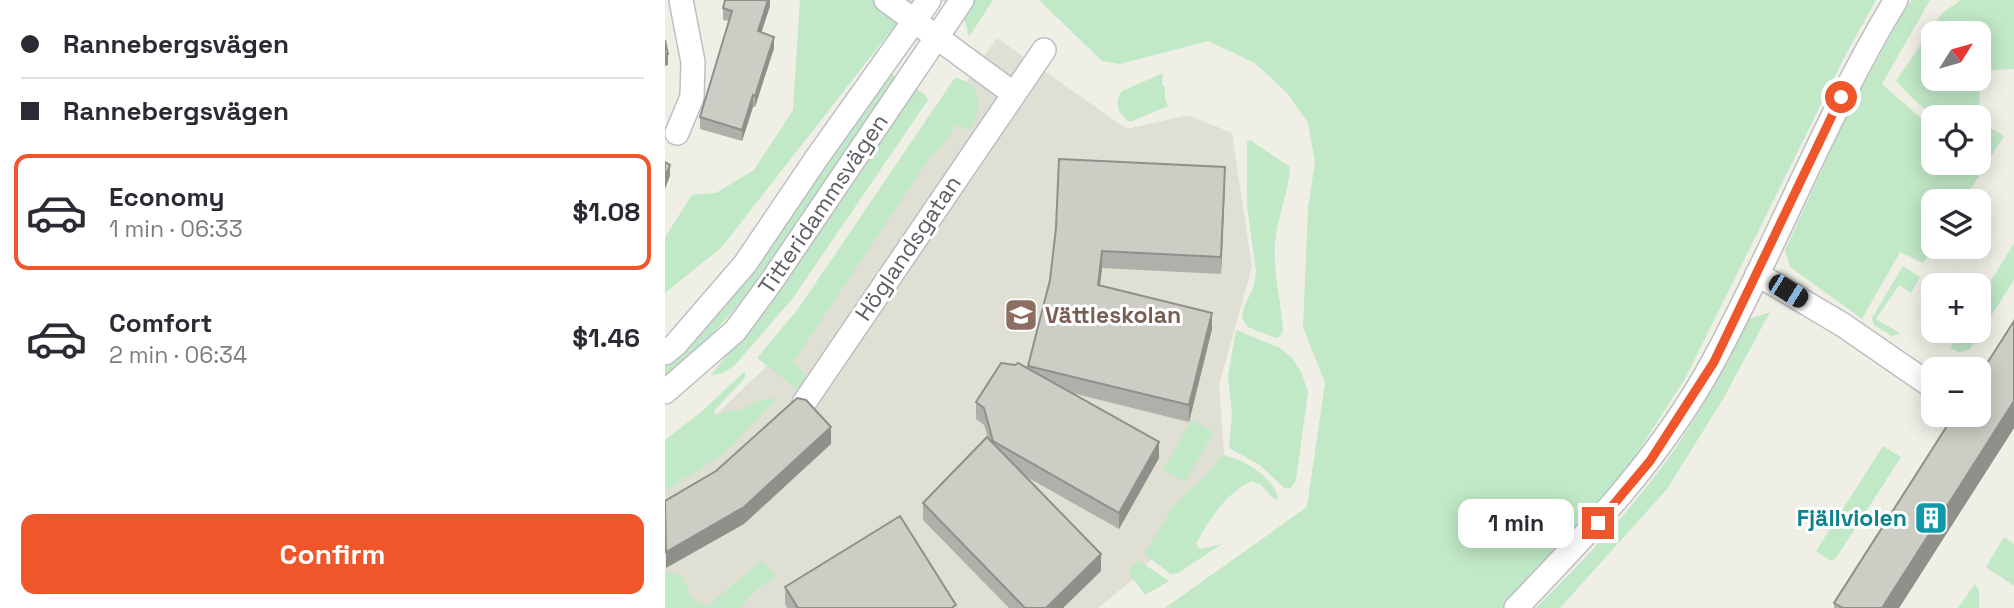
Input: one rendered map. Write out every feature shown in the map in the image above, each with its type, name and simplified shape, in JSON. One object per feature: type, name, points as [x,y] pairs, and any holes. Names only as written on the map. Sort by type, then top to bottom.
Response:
[{"type":"street","points":[[677,133],[692,97],[693,62],[681,0]]},
{"type":"street","points":[[886,0],[1014,94]]},
{"type":"street","name":"Titteridammsvägen","points":[[665,353],[676,344],[745,264],[815,159],[929,0]]},
{"type":"street","name":"Titteridammsvägen","points":[[665,392],[735,331],[961,0]]},
{"type":"street","points":[[1516,608],[1598,523],[1650,461],[1714,362],[1841,97],[1864,52],[1896,0]]},
{"type":"street","name":"Höglandsgatan","points":[[804,403],[1044,50]]},
{"type":"street","points":[[1757,274],[1843,325],[1921,379]]},
{"type":"shaded area","name":"Vättleskolan","points":[[997,38],[1127,129],[1188,115],[1232,133],[1252,267],[1219,385],[1225,469],[1137,576],[1098,608],[666,608],[665,463],[770,363]]},
{"type":"green space","points":[[800,0],[915,0],[721,248],[665,293],[665,237],[692,195],[716,193],[754,170],[793,110]]},
{"type":"green space","points":[[942,0],[993,0],[969,37],[964,17]]},
{"type":"green space","points":[[1039,0],[1876,0],[1845,56],[1686,377],[1591,525],[1507,608],[1165,608],[1307,507],[1325,383],[1303,327],[1308,207],[1315,163],[1308,123],[1287,93],[1255,63],[1208,41],[1120,64],[1102,61]]},
{"type":"green space","points":[[1912,0],[1930,0],[1882,84],[1921,118],[1921,175],[1979,175],[1971,189],[1921,189],[1921,259],[1926,259],[1923,263],[1900,252],[1862,319],[1790,267],[1785,250],[1851,107]]},
{"type":"green space","points":[[1961,0],[2014,0],[2014,69],[1991,70],[1991,21],[1937,21],[1942,13]]},
{"type":"green space","points":[[1921,44],[1921,91],[1980,91],[1979,105],[1921,105],[1896,81]]},
{"type":"green space","points":[[885,69],[900,79],[819,198],[732,312],[665,380],[665,362]]},
{"type":"green space","points":[[1163,73],[1162,84],[1165,87],[1168,106],[1130,122],[1118,108],[1119,95],[1122,91]]},
{"type":"green space","points":[[957,78],[972,87],[978,100],[977,115],[970,131],[957,124],[936,154],[932,154],[793,362],[809,378],[803,394],[757,358],[798,309]]},
{"type":"green space","points":[[914,86],[928,100],[793,298],[735,365],[723,373],[711,375],[760,312]]},
{"type":"green space","points":[[1991,128],[2004,136],[1991,157]]},
{"type":"green space","points":[[1250,140],[1290,167],[1275,243],[1283,330],[1276,338],[1248,327],[1242,318],[1254,286],[1256,271],[1247,206],[1247,142]]},
{"type":"green space","points":[[2014,243],[2014,280],[1991,316],[1991,280]]},
{"type":"green space","points":[[1903,266],[1920,277],[1911,293],[1899,285],[1876,319],[1900,333],[1892,336],[1874,325],[1872,318]]},
{"type":"green space","points":[[1770,312],[1723,399],[1667,489],[1560,608],[1536,608],[1610,530],[1661,468],[1715,384],[1749,319]]},
{"type":"green space","points":[[1236,330],[1280,348],[1292,358],[1301,372],[1308,392],[1296,480],[1291,488],[1284,488],[1260,465],[1229,448],[1232,414],[1228,376]]},
{"type":"green space","points":[[1953,343],[1974,343],[1970,349],[1960,353],[1950,348]]},
{"type":"green space","points":[[745,371],[745,378],[714,411],[716,416],[726,411],[741,410],[758,401],[778,398],[722,455],[665,491],[665,440],[701,412]]},
{"type":"green space","points":[[1192,420],[1213,432],[1185,482],[1163,470]]},
{"type":"green space","points":[[1883,446],[1901,457],[1836,558],[1831,561],[1816,551]]},
{"type":"green space","points":[[1222,455],[1239,460],[1264,476],[1278,498],[1275,500],[1261,485],[1252,481],[1234,492],[1219,508],[1196,544],[1200,549],[1222,544],[1178,573],[1171,574],[1145,555],[1145,552],[1175,504],[1209,472]]},
{"type":"green space","points":[[2004,537],[2014,544],[2014,586],[1986,567]]},
{"type":"green space","points":[[1138,560],[1169,581],[1145,595],[1128,572]]},
{"type":"green space","points":[[762,561],[777,576],[756,590],[740,608],[665,608],[665,570],[683,577],[694,599],[707,606]]},
{"type":"green space","points":[[1975,584],[1979,590],[1979,608],[1958,608]]},
{"type":"building","points":[[725,0],[768,0],[758,31],[774,37],[742,130],[700,117],[732,11],[723,8]]},
{"type":"building","points":[[1059,159],[1225,167],[1221,257],[1102,251],[1098,285],[1212,313],[1189,405],[1028,366],[1050,280],[1056,228]]},
{"type":"building","points":[[665,162],[670,165],[665,177]]},
{"type":"building","name":"Fjällviolen","points":[[2014,321],[2014,401],[1882,608],[1843,608],[1834,603],[1946,427],[1991,427],[1991,357]]},
{"type":"building","points":[[1001,363],[1018,363],[1159,442],[1119,513],[993,441],[984,408],[976,402]]},
{"type":"building","points":[[797,398],[806,400],[831,427],[744,507],[666,552],[665,501],[716,471]]},
{"type":"building","points":[[987,437],[1101,554],[1046,608],[1025,608],[923,503]]},
{"type":"building","points":[[900,516],[956,605],[951,608],[798,608],[785,587]]},
{"type":"place","name":"Vättleskolan","points":[[1021,315]]},
{"type":"place","name":"Fjällviolen","points":[[1931,518]]},
{"type":"route","points":[[1598,523],[1650,461],[1714,362],[1841,97]]}]
